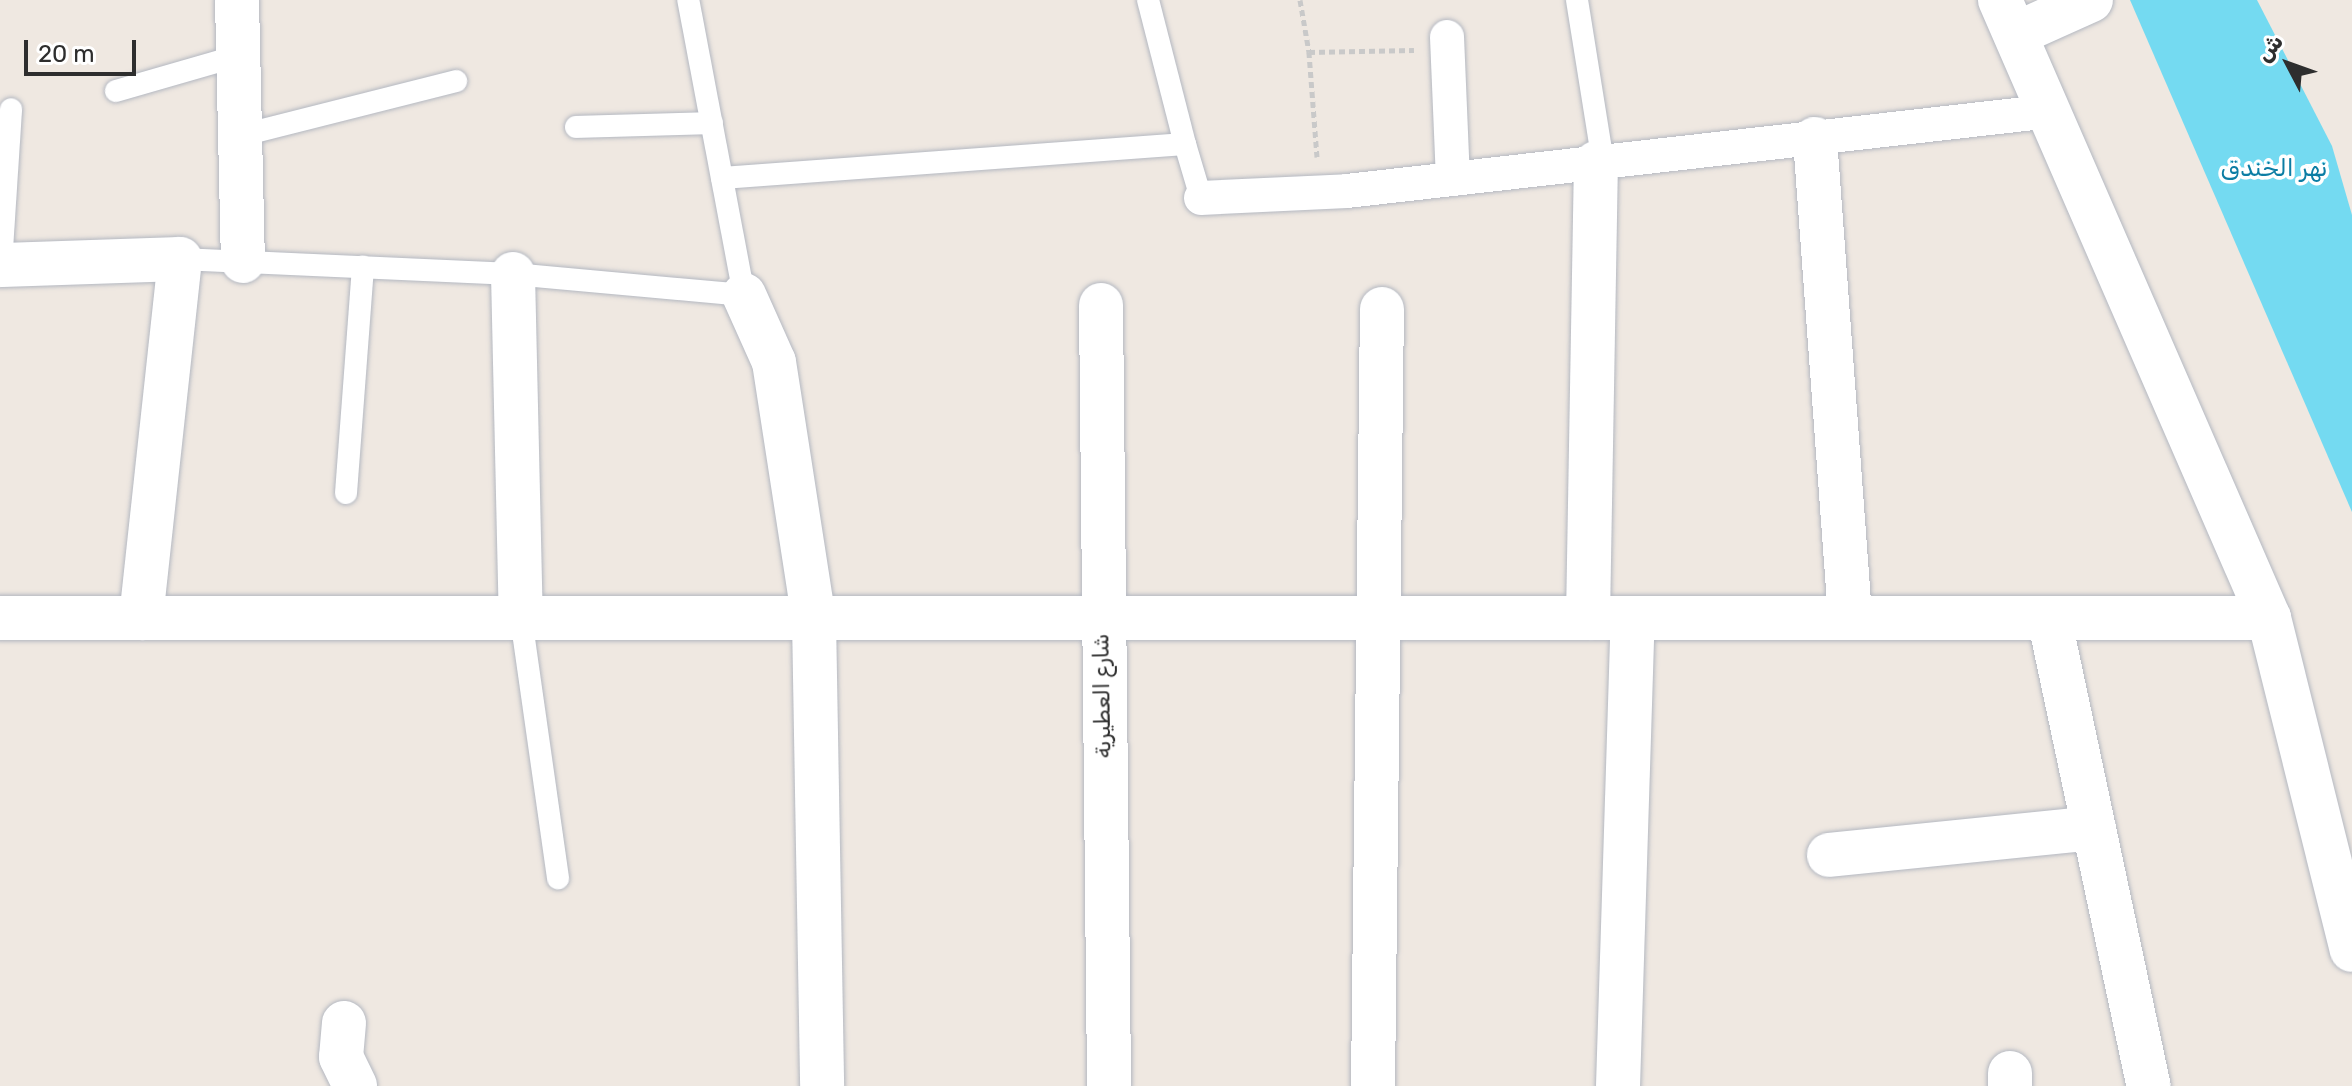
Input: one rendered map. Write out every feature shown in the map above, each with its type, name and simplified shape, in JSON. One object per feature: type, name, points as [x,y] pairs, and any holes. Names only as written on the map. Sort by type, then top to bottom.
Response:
[{"type":"street","points":[[237,0],[243,261]]},
{"type":"street","points":[[2041,12],[2051,111],[2269,618],[2352,950]]},
{"type":"street","points":[[1447,43],[1453,179]]},
{"type":"street","points":[[1201,198],[1320,192],[1453,179],[2051,111]]},
{"type":"street","points":[[1815,139],[1850,618]]},
{"type":"street","points":[[1588,618],[1599,163]]},
{"type":"street","points":[[0,265],[180,259],[141,618]]},
{"type":"street","points":[[513,274],[521,618]]},
{"type":"street","points":[[744,295],[774,362],[814,619],[822,1086]]},
{"type":"street","name":"شارع العطيرية","points":[[1101,305],[1100,618],[1109,1086]]},
{"type":"street","points":[[1373,1086],[1382,309]]},
{"type":"street","points":[[0,618],[1588,618],[1633,621],[1850,618],[2050,622],[2269,618]]},
{"type":"street","points":[[1618,1086],[1633,621]]},
{"type":"street","points":[[2050,622],[2149,1086]]},
{"type":"street","points":[[1829,855],[2094,828]]},
{"type":"street","points":[[344,1023],[341,1057],[355,1086]]},
{"type":"lane","points":[[180,259],[513,274],[744,295],[688,0]]},
{"type":"lane","points":[[1148,0],[1201,198]]},
{"type":"lane","points":[[1577,0],[1599,163]]},
{"type":"lane","points":[[116,91],[237,56]]},
{"type":"lane","points":[[239,136],[456,81]]},
{"type":"lane","points":[[0,265],[11,109]]},
{"type":"lane","points":[[576,127],[712,123]]},
{"type":"lane","points":[[722,178],[1185,144]]},
{"type":"lane","points":[[346,493],[363,267]]},
{"type":"lane","points":[[521,618],[558,878]]},
{"type":"path","points":[[1300,0],[1309,52],[1320,192]]},
{"type":"path","points":[[1309,52],[1447,43]]},
{"type":"water","name":"نهر الخندق","points":[[2130,0],[2257,0],[2332,146],[2352,215],[2352,512]]}]
